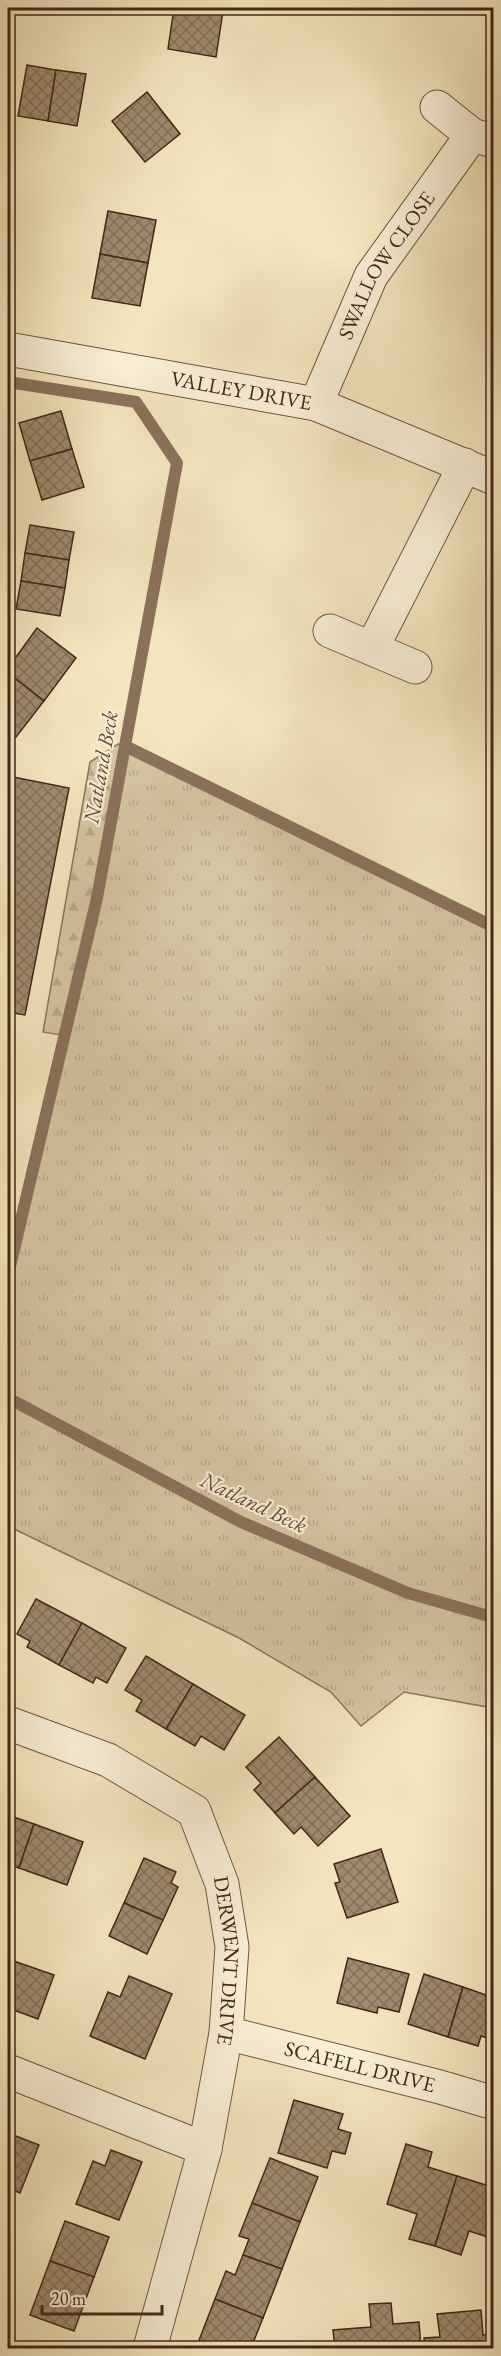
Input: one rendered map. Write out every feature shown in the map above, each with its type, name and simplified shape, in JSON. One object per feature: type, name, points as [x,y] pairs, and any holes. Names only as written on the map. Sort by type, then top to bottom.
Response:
[{"type":"street","name":"SWALLOW CLOSE","points":[[316,404],[371,276],[483,138],[436,107]]},
{"type":"street","name":"VALLEY DRIVE","points":[[8,349],[316,404],[479,472],[372,648]]},
{"type":"street","points":[[330,630],[415,668]]},
{"type":"street","name":"DERWENT DRIVE","points":[[8,1723],[108,1760],[194,1811],[222,1884],[232,1947],[226,2033],[206,2149],[150,2349]]},
{"type":"street","name":"SCAFELL DRIVE","points":[[226,2033],[440,2086],[494,2103]]},
{"type":"street","points":[[8,2071],[206,2149]]},
{"type":"green space","points":[[118,744],[273,821],[168,1053],[43,1032],[90,762]]},
{"type":"green space","points":[[125,746],[493,927],[493,1708],[404,1692],[361,1726],[331,1692],[239,1638],[8,1526],[8,1244],[15,1244],[97,898]]},
{"type":"building","points":[[174,8],[223,11],[216,57],[168,49]]},
{"type":"building","points":[[196,8],[233,8],[233,13]]},
{"type":"building","points":[[27,65],[56,70],[48,121],[18,116]]},
{"type":"building","points":[[56,70],[86,74],[77,126],[48,121]]},
{"type":"building","points":[[147,92],[180,134],[145,162],[112,121]]},
{"type":"building","points":[[108,211],[156,220],[148,263],[100,254]]},
{"type":"building","points":[[8,231],[13,232],[8,266]]},
{"type":"building","points":[[100,254],[148,263],[140,306],[92,298]]},
{"type":"building","points":[[61,411],[72,449],[30,461],[19,423]]},
{"type":"building","points":[[72,449],[84,487],[42,500],[30,461]]},
{"type":"building","points":[[30,525],[74,532],[69,560],[25,553]]},
{"type":"building","points":[[25,553],[69,560],[65,588],[21,581]]},
{"type":"building","points":[[21,581],[65,588],[60,616],[16,609]]},
{"type":"building","points":[[37,628],[76,658],[44,701],[8,673],[8,668]]},
{"type":"building","points":[[8,673],[44,701],[16,737],[8,731]]},
{"type":"building","points":[[8,776],[69,788],[25,1015],[8,1012]]},
{"type":"building","points":[[36,1599],[82,1623],[59,1665],[27,1647],[30,1641],[17,1634]]},
{"type":"building","points":[[82,1623],[126,1648],[107,1683],[96,1677],[93,1683],[59,1665]]},
{"type":"building","points":[[146,1656],[193,1684],[166,1729],[136,1711],[142,1700],[125,1690]]},
{"type":"building","points":[[193,1684],[245,1715],[224,1750],[201,1736],[195,1746],[166,1729]]},
{"type":"building","points":[[279,1737],[315,1777],[275,1813],[254,1790],[261,1783],[246,1767]]},
{"type":"building","points":[[315,1777],[350,1816],[318,1846],[301,1827],[294,1834],[275,1813]]},
{"type":"building","points":[[8,1815],[34,1824],[19,1868],[8,1864]]},
{"type":"building","points":[[34,1824],[83,1842],[67,1885],[19,1868]]},
{"type":"building","points":[[381,1849],[398,1902],[347,1918],[335,1883],[340,1882],[334,1864]]},
{"type":"building","points":[[144,1858],[176,1872],[171,1883],[178,1887],[163,1920],[124,1903]]},
{"type":"building","points":[[494,1890],[494,1935],[487,1933],[493,1915],[487,1913]]},
{"type":"building","points":[[124,1903],[163,1920],[147,1954],[109,1936]]},
{"type":"building","points":[[348,1958],[409,1974],[399,2012],[378,2007],[377,2013],[337,2003]]},
{"type":"building","points":[[8,1959],[54,1975],[38,2019],[8,2008]]},
{"type":"building","points":[[424,1974],[463,1987],[448,2037],[408,2024]]},
{"type":"building","points":[[129,1976],[172,1994],[145,2059],[90,2036],[108,1992],[120,1997]]},
{"type":"building","points":[[463,1987],[492,1997],[494,2040],[481,2036],[478,2046],[448,2037]]},
{"type":"building","points":[[294,2100],[343,2114],[338,2129],[351,2133],[345,2154],[332,2151],[327,2168],[278,2153]]},
{"type":"building","points":[[8,2133],[39,2145],[20,2193],[8,2188]]},
{"type":"building","points":[[406,2144],[432,2152],[428,2167],[457,2176],[435,2246],[409,2239],[417,2214],[387,2204]]},
{"type":"building","points":[[111,2150],[142,2162],[119,2220],[76,2204],[93,2161],[105,2166]]},
{"type":"building","points":[[270,2158],[318,2177],[300,2222],[252,2203]]},
{"type":"building","points":[[494,2172],[494,2239],[469,2231],[461,2255],[435,2246],[457,2176],[489,2186]]},
{"type":"building","points":[[252,2203],[300,2222],[282,2269],[243,2255],[249,2239],[239,2236]]},
{"type":"building","points":[[65,2221],[109,2237],[94,2277],[50,2261]]},
{"type":"building","points":[[243,2255],[282,2269],[263,2318],[215,2299],[226,2271],[235,2275]]},
{"type":"building","points":[[50,2261],[94,2277],[74,2331],[30,2315]]},
{"type":"building","points":[[215,2299],[263,2318],[251,2348],[196,2348]]},
{"type":"building","points":[[391,2303],[393,2324],[419,2322],[421,2348],[335,2348],[333,2330],[371,2327],[369,2304]]},
{"type":"building","points":[[481,2310],[483,2335],[494,2334],[494,2348],[425,2348],[424,2338],[440,2337],[437,2314]]},
{"type":"waterway","name":"Natland Beck","points":[[8,382],[136,402],[177,463],[97,898],[8,1275]]},
{"type":"waterway","points":[[125,746],[494,927]]},
{"type":"waterway","name":"Natland Beck","points":[[8,1398],[241,1522],[408,1593],[485,1615],[494,1615]]}]
